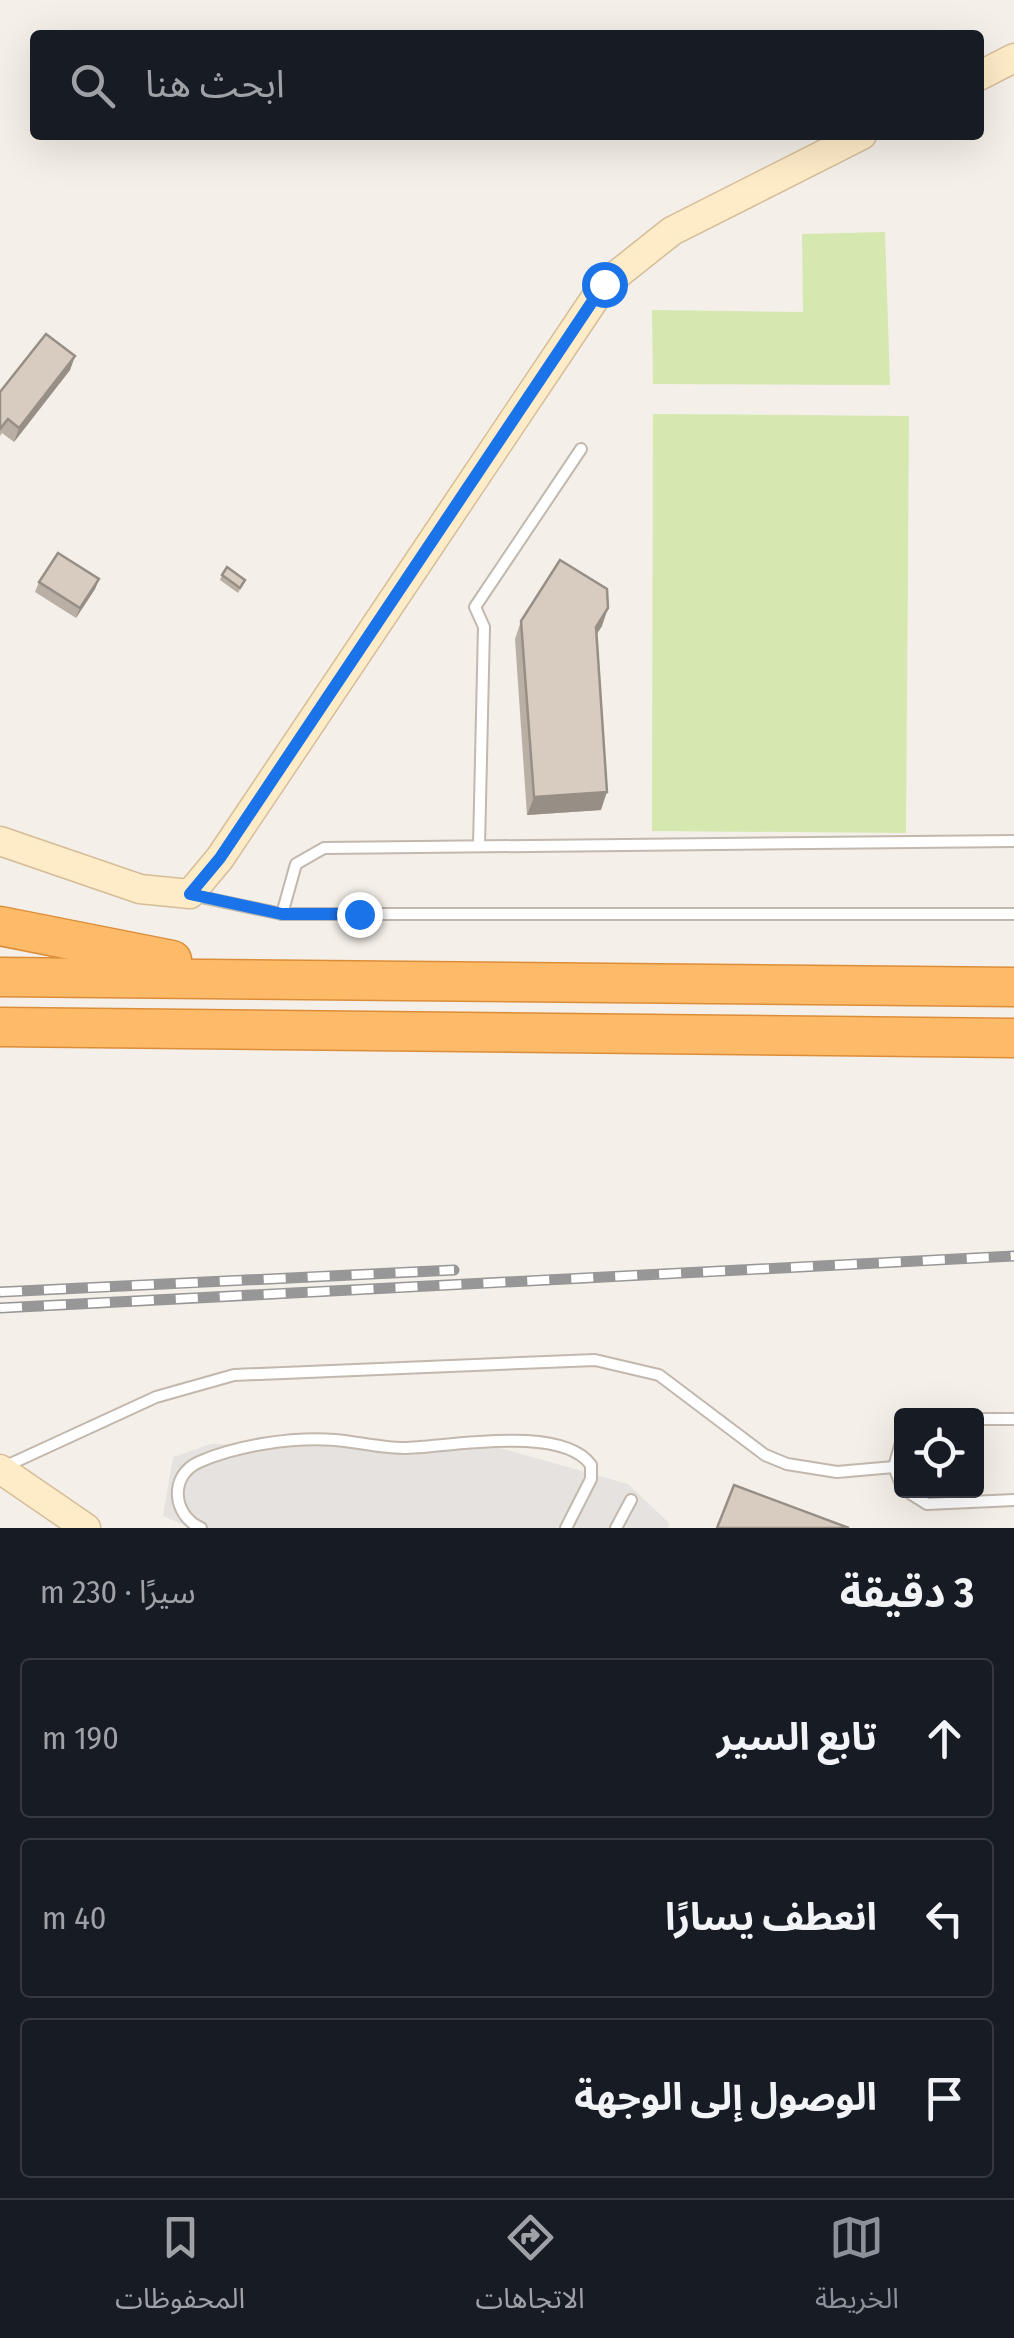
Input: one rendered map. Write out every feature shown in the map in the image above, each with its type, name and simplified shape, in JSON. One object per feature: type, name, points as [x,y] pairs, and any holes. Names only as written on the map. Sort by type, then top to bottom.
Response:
[{"type":"highway","points":[[0,926],[288,979]]},
{"type":"highway","points":[[0,977],[1014,987]]},
{"type":"highway","points":[[0,1027],[1014,1038]]},
{"type":"street","points":[[984,73],[1014,58]]},
{"type":"street","points":[[0,842],[140,889],[190,894],[220,858],[604,284],[672,231],[852,140]]},
{"type":"street","points":[[0,1469],[86,1528]]},
{"type":"lane","points":[[479,846],[484,627],[474,607],[581,449]]},
{"type":"lane","points":[[282,914],[291,874],[313,850],[1014,840]]},
{"type":"lane","points":[[190,894],[282,914],[1014,914]]},
{"type":"lane","points":[[0,1469],[156,1397],[234,1374],[594,1360],[659,1375],[765,1455],[786,1464],[837,1472],[894,1467]]},
{"type":"lane","points":[[984,1420],[1014,1419]]},
{"type":"lane","points":[[202,1528],[186,1518],[178,1504],[181,1480],[192,1466],[265,1445],[321,1440],[394,1448],[519,1440],[580,1455],[590,1465],[591,1480],[566,1528]]},
{"type":"lane","points":[[917,1498],[927,1504],[1014,1500]]},
{"type":"lane","points":[[616,1528],[631,1500]]},
{"type":"green space","points":[[885,232],[890,385],[653,384],[652,310],[803,312],[802,234]]},
{"type":"green space","points":[[653,414],[909,416],[906,833],[652,831]]},
{"type":"shaded area","points":[[211,1444],[500,1448],[628,1484],[669,1523],[668,1528],[192,1528],[163,1516],[173,1457]]},
{"type":"building","points":[[46,334],[75,356],[19,428],[8,419],[0,429],[0,392]]},
{"type":"building","points":[[58,553],[99,579],[80,608],[39,582]]},
{"type":"building","points":[[560,560],[607,589],[608,608],[596,627],[607,792],[534,797],[521,621]]},
{"type":"building","points":[[227,567],[245,580],[240,588],[222,575]]},
{"type":"building","points":[[734,1485],[849,1528],[717,1528]]},
{"type":"railway","points":[[0,1308],[1014,1256]]},
{"type":"railway","points":[[0,1292],[454,1270]]},
{"type":"route","points":[[359,914],[282,914],[190,894],[220,858],[604,284]]}]
